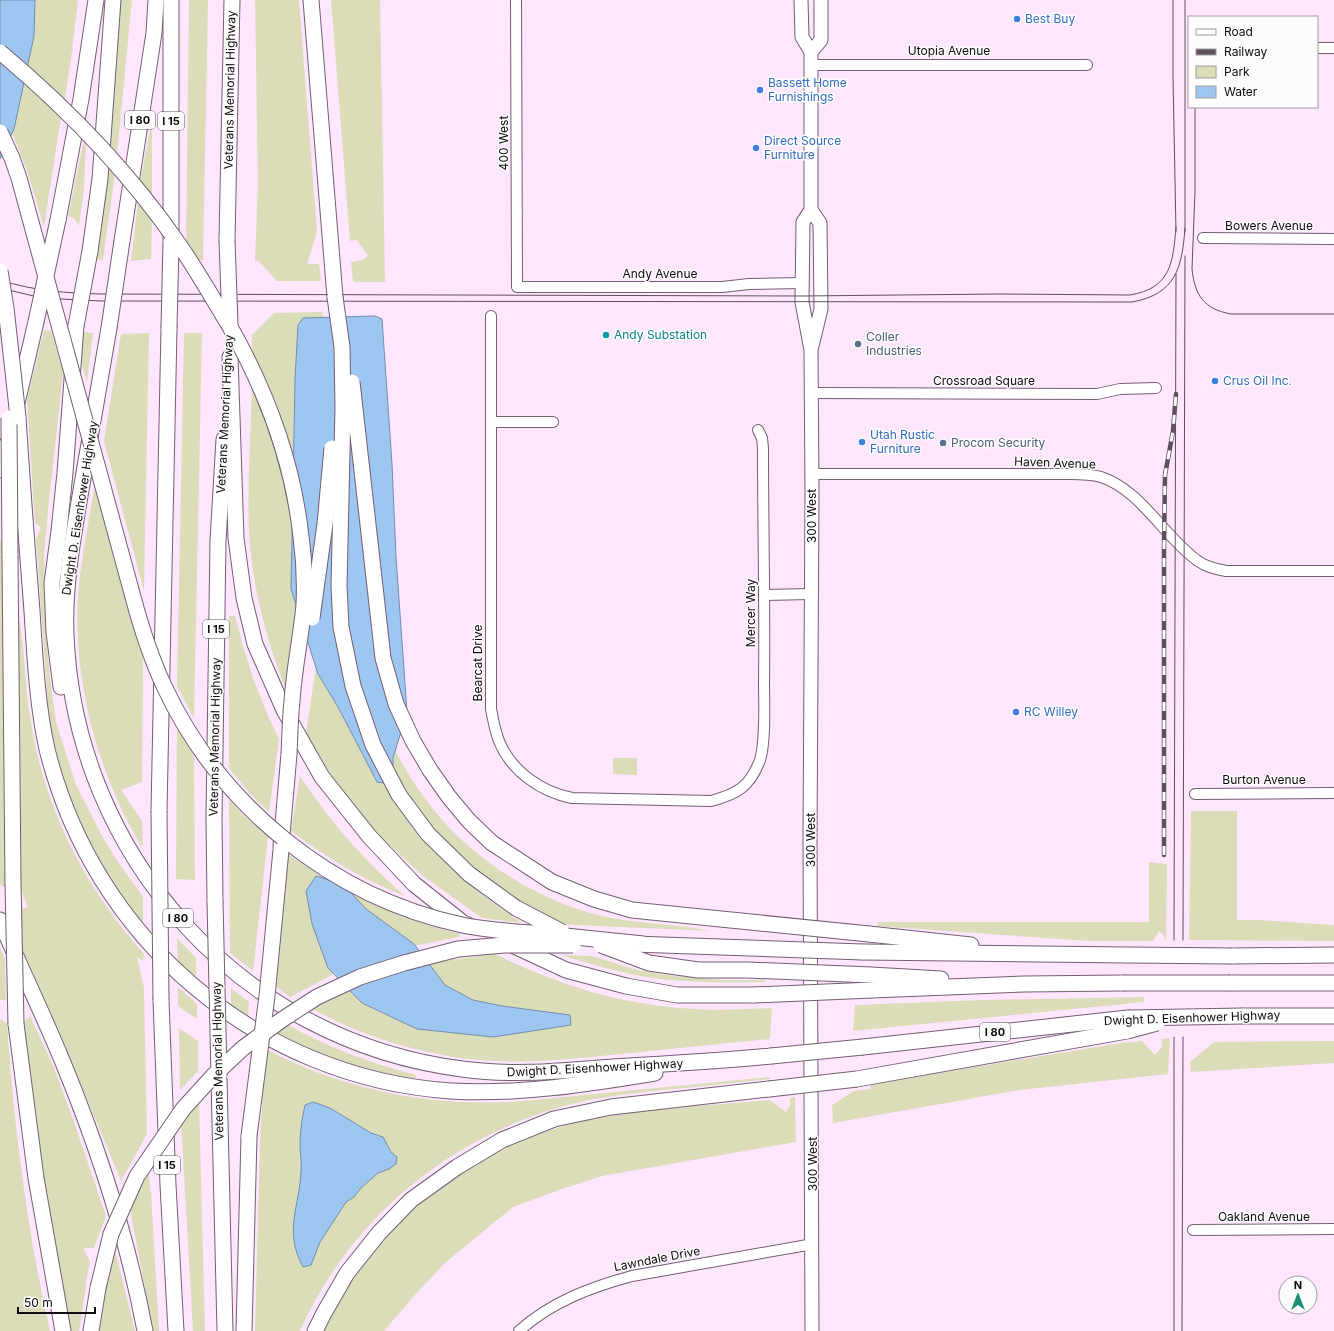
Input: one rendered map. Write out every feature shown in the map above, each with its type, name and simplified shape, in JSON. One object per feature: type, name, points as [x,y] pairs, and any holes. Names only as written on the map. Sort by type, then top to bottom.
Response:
[{"type":"highway","points":[[81,99],[86,0]]},
{"type":"highway","points":[[0,470],[36,322],[58,220],[81,99],[96,0]]},
{"type":"highway","points":[[81,734],[62,693],[54,632],[52,583],[65,473],[76,326],[90,251],[100,179],[113,0]]},
{"type":"highway","name":"Dwight D. Eisenhower Highway","points":[[156,0],[154,33],[109,328],[72,544],[66,593],[66,635],[68,663],[81,734],[95,778],[117,828],[135,860],[179,919],[212,953],[232,970],[275,1001],[324,1029],[357,1043],[392,1055],[446,1067],[482,1072],[544,1073],[753,1058],[1128,1024],[1181,1017],[1334,1016]]},
{"type":"highway","name":"I 15","points":[[171,0],[172,243],[159,811],[161,1000],[167,1177],[176,1331]]},
{"type":"highway","name":"Veterans Memorial Highway","points":[[225,1331],[214,818],[218,541],[230,357],[227,240],[232,0]]},
{"type":"highway","points":[[311,0],[335,297],[343,366],[339,586],[341,627],[353,686],[373,745],[399,795],[428,834],[469,874],[516,908],[555,929],[649,963],[698,970],[748,970],[871,975],[1025,984]]},
{"type":"highway","points":[[0,52],[53,99],[86,132],[134,185],[179,245],[211,294],[240,345],[259,383],[285,454],[296,504],[302,544],[304,606],[292,700],[289,754],[267,996],[249,1136],[244,1331]]},
{"type":"highway","points":[[0,132],[19,178],[149,650],[164,686],[182,720],[202,751],[224,780],[263,821],[308,857],[339,877],[397,905],[444,920],[481,928],[643,944]]},
{"type":"highway","points":[[0,271],[6,303],[18,417],[36,674],[41,716],[47,747],[56,782],[74,828],[102,881],[136,928],[181,976],[225,1011],[274,1041],[326,1064],[377,1079],[414,1087],[438,1090],[487,1092],[523,1090],[599,1082],[753,1058]]},
{"type":"highway","points":[[289,754],[300,702],[327,508],[334,421],[335,297]]},
{"type":"highway","points":[[335,297],[349,346],[355,416],[383,658],[396,704],[413,741],[430,770],[449,797],[469,821],[492,843],[552,882],[594,899],[632,910],[1063,955]]},
{"type":"highway","points":[[10,340],[10,559],[16,1024],[36,1178],[63,1331]]},
{"type":"highway","points":[[230,357],[236,538],[244,598],[254,644],[284,710],[322,778],[368,836],[414,884],[463,923],[566,970],[626,986],[677,995],[754,995],[1025,984],[1334,983]]},
{"type":"highway","points":[[0,920],[64,1065],[89,1132],[123,1237],[146,1331]]},
{"type":"highway","points":[[91,1331],[98,1288],[111,1234],[137,1176],[182,1109],[213,1076],[243,1048],[300,1008],[317,997],[360,977],[404,963],[458,949],[504,945],[543,946],[643,944],[864,952],[1063,955],[1334,955]]},
{"type":"highway","points":[[315,1331],[347,1273],[378,1233],[411,1200],[456,1167],[502,1140],[554,1119],[611,1107],[857,1079],[1128,1024]]},
{"type":"main road","name":"300 West","points":[[802,0],[802,37],[811,58],[811,210],[820,223],[821,309],[811,350]]},
{"type":"main road","name":"300 West","points":[[811,58],[820,40],[821,0]]},
{"type":"main road","name":"300 West","points":[[811,210],[802,222],[802,308],[811,350],[812,474],[810,840],[813,1244],[812,1331]]},
{"type":"street","name":"400 West","points":[[516,0],[517,287]]},
{"type":"street","points":[[1318,48],[1334,48]]},
{"type":"street","name":"Utopia Avenue","points":[[811,58],[1087,65]]},
{"type":"street","name":"Bowers Avenue","points":[[1203,238],[1334,239]]},
{"type":"street","name":"Andy Avenue","points":[[517,287],[722,286],[802,283]]},
{"type":"street","name":"Bearcat Drive","points":[[491,316],[491,709],[499,742],[511,761],[536,784],[551,792],[572,798],[711,801],[728,796],[740,790]]},
{"type":"street","name":"Crossroad Square","points":[[811,393],[1097,394],[1120,389],[1156,388]]},
{"type":"street","points":[[491,422],[553,422]]},
{"type":"street","name":"Mercer Way","points":[[740,790],[753,775],[760,760],[763,745],[763,448],[762,438],[758,430]]},
{"type":"street","name":"Haven Avenue","points":[[812,474],[1080,474],[1100,477],[1115,483],[1127,492],[1184,549],[1198,561],[1212,568],[1226,571],[1334,571]]},
{"type":"street","points":[[764,595],[811,594]]},
{"type":"street","name":"Burton Avenue","points":[[1195,794],[1334,793]]},
{"type":"street","name":"Oakland Avenue","points":[[1193,1230],[1334,1229]]},
{"type":"street","name":"Lawndale Drive","points":[[519,1331],[545,1311],[569,1297],[604,1283],[632,1276],[813,1244]]},
{"type":"green space","points":[[35,0],[78,0],[65,99],[27,66],[34,36]]},
{"type":"green space","points":[[116,0],[132,0],[117,154],[104,140]]},
{"type":"green space","points":[[189,0],[208,0],[203,260],[199,260],[186,243]]},
{"type":"green space","points":[[255,0],[299,0],[317,232],[307,264],[319,264],[321,281],[277,281],[259,261],[255,261],[258,183]]},
{"type":"green space","points":[[331,0],[380,0],[385,282],[353,282],[351,262],[363,260],[368,256],[357,240],[350,241]]},
{"type":"green space","points":[[24,81],[61,117],[44,227],[27,170],[12,133]]},
{"type":"green space","points":[[150,130],[152,130],[152,197],[140,182]]},
{"type":"green space","points":[[84,140],[86,142],[84,189],[79,226],[75,219],[68,216]]},
{"type":"green space","points":[[102,159],[115,173],[103,260],[90,259]]},
{"type":"green space","points":[[138,202],[152,219],[151,259],[131,261]]},
{"type":"green space","points":[[322,312],[323,318],[303,318],[295,379],[293,454],[279,410],[252,352],[252,335],[274,313]]},
{"type":"green space","points":[[44,330],[51,331],[63,373],[44,556],[45,619],[50,680],[56,722],[76,785],[101,834],[116,859],[143,897],[143,924],[112,880],[86,834],[66,785],[52,732],[47,690],[36,539],[41,528],[35,523],[27,400]]},
{"type":"green space","points":[[82,332],[93,333],[87,382],[79,354]]},
{"type":"green space","points":[[149,333],[144,591],[104,441],[121,334]]},
{"type":"green space","points":[[184,333],[202,333],[194,719],[177,686]]},
{"type":"green space","points":[[252,384],[279,457],[292,522],[291,589],[296,605],[293,644],[286,690],[266,632],[253,572],[249,531],[248,494]]},
{"type":"green space","points":[[94,490],[96,492],[129,614],[143,658],[142,782],[121,790],[142,821],[143,845],[141,846],[105,771],[90,722],[81,671],[78,646],[78,595]]},
{"type":"green space","points":[[0,539],[3,541],[5,886],[2,887],[0,883]]},
{"type":"green space","points":[[229,616],[235,616],[254,681],[279,739],[269,812],[251,795],[229,768]]},
{"type":"green space","points":[[18,623],[20,623],[28,704],[36,750],[56,813],[69,844],[85,873],[122,928],[144,954],[143,961],[137,957],[144,988],[147,1134],[121,1181],[62,1038],[19,943],[19,908],[28,908],[19,884]]},
{"type":"green space","points":[[316,667],[318,674],[338,707],[377,782],[384,783],[430,846],[447,864],[478,891],[522,923],[482,918],[423,876],[383,839],[357,810],[336,783],[306,733]]},
{"type":"green space","points":[[177,727],[194,756],[195,880],[176,879]]},
{"type":"green space","points":[[395,750],[422,795],[450,828],[469,847],[490,863],[536,892],[586,912],[611,918],[710,931],[555,924],[486,880],[445,841],[427,820],[392,768]]},
{"type":"green space","points":[[613,758],[637,758],[637,775],[613,774]]},
{"type":"green space","points":[[300,776],[348,840],[405,896],[360,876],[291,831]]},
{"type":"green space","points":[[229,799],[242,814],[268,837],[253,971],[230,953]]},
{"type":"green space","points":[[1191,811],[1237,811],[1237,920],[1334,925],[1334,941],[1189,940]]},
{"type":"green space","points":[[288,854],[328,880],[370,903],[414,921],[460,934],[459,937],[409,947],[336,973],[290,997],[271,983]]},
{"type":"green space","points":[[1149,862],[1167,864],[1166,941],[1164,935],[1159,931],[1153,941],[1088,941],[877,926],[878,922],[1149,922]]},
{"type":"green space","points":[[177,938],[196,958],[196,978],[178,961]]},
{"type":"green space","points":[[0,947],[5,960],[6,1000],[0,1000]]},
{"type":"green space","points":[[495,954],[568,984],[592,992],[644,1004],[705,1010],[772,1008],[770,1039],[565,1059],[487,1061],[439,1054],[396,1044],[337,1022],[310,1008],[341,992],[433,962]]},
{"type":"green space","points":[[561,955],[592,956],[637,970],[674,976],[721,980],[765,980],[765,982],[680,981],[647,977],[621,972]]},
{"type":"green space","points":[[178,987],[197,1004],[197,1019],[178,1006]]},
{"type":"green space","points":[[231,988],[249,1002],[248,1017],[231,1005]]},
{"type":"green space","points":[[1144,997],[1144,1002],[853,1031],[855,1005],[983,1000]]},
{"type":"green space","points":[[30,1016],[53,1065],[106,1216],[94,1248],[83,1248],[90,1262],[79,1331],[64,1331],[22,1024]]},
{"type":"green space","points":[[0,1019],[7,1024],[13,1101],[22,1178],[50,1331],[0,1331]]},
{"type":"green space","points":[[285,1023],[316,1040],[349,1054],[416,1075],[415,1079],[365,1069],[317,1053],[274,1032]]},
{"type":"green space","points":[[179,1028],[198,1041],[198,1071],[180,1090]]},
{"type":"green space","points":[[1170,1038],[1168,1074],[1019,1090],[833,1123],[832,1105],[854,1091],[871,1089],[871,1084],[1121,1043],[1142,1041],[1155,1055],[1162,1047],[1162,1039]]},
{"type":"green space","points":[[1334,1041],[1334,1063],[1191,1072],[1190,1062],[1214,1042]]},
{"type":"green space","points":[[265,1049],[324,1075],[385,1092],[416,1098],[479,1103],[512,1102],[770,1077],[770,1079],[662,1090],[588,1100],[564,1106],[521,1121],[480,1139],[442,1162],[407,1189],[375,1219],[346,1253],[321,1291],[300,1331],[255,1331],[260,1143]]},
{"type":"green space","points":[[795,1097],[796,1142],[602,1176],[513,1207],[446,1262],[384,1331],[321,1331],[353,1276],[390,1231],[441,1186],[469,1167],[499,1151],[530,1137],[595,1119],[660,1109],[770,1100],[786,1112],[790,1105],[790,1098]]},
{"type":"green space","points":[[199,1099],[205,1331],[193,1331],[181,1120]]},
{"type":"green space","points":[[149,1170],[159,1331],[153,1331],[130,1209]]},
{"type":"green space","points":[[115,1250],[135,1331],[98,1331],[102,1304]]},
{"type":"water","points":[[0,0],[35,0],[34,36],[14,129],[0,159]]},
{"type":"water","points":[[375,316],[382,319],[407,712],[393,758],[393,765],[384,783],[377,782],[338,707],[318,674],[291,589],[295,379],[298,325],[303,318]]},
{"type":"water","points":[[316,876],[343,884],[366,909],[414,944],[445,985],[473,1000],[502,1006],[570,1015],[571,1025],[493,1037],[417,1029],[362,1003],[328,968],[312,924],[306,891]]},
{"type":"water","points":[[313,1102],[330,1108],[371,1133],[383,1137],[391,1152],[397,1157],[396,1164],[389,1169],[378,1173],[361,1188],[354,1197],[346,1202],[320,1242],[311,1265],[303,1267],[297,1254],[293,1230],[300,1183],[300,1140],[302,1120],[305,1105]]},
{"type":"tram line","points":[[1173,0],[1176,232]]},
{"type":"tram line","points":[[1185,0],[1185,232]]},
{"type":"tram line","points":[[1195,108],[1195,191],[1192,269],[1193,278],[1202,300],[1214,309],[1231,314],[1334,314]]},
{"type":"tram line","points":[[0,280],[25,287],[50,291],[101,294],[802,296],[999,294],[1130,295],[1144,292],[1162,280],[1171,262],[1176,227]]},
{"type":"tram line","points":[[0,288],[42,298],[101,301],[1132,302],[1158,293],[1167,286],[1174,277],[1179,267],[1182,255],[1185,228]]},
{"type":"tram line","points":[[1183,940],[1185,256]]},
{"type":"tram line","points":[[1174,940],[1176,274]]},
{"type":"tram line","points":[[1174,1037],[1174,1331]]},
{"type":"tram line","points":[[1182,1331],[1183,1037]]},
{"type":"railway","points":[[1164,855],[1165,475],[1173,431],[1176,394]]},
{"type":"place","name":"Best Buy","points":[[1017,19]]},
{"type":"place","name":"Bassett Home Furnishings","points":[[760,90]]},
{"type":"place","name":"Direct Source Furniture","points":[[756,148]]},
{"type":"place","name":"Andy Substation","points":[[606,335]]},
{"type":"place","name":"Coller Industries","points":[[858,344]]},
{"type":"place","name":"Crus Oil Inc.","points":[[1215,381]]},
{"type":"place","name":"Utah Rustic Furniture","points":[[862,442]]},
{"type":"place","name":"Procom Security","points":[[943,443]]},
{"type":"place","name":"RC Willey","points":[[1016,712]]}]
